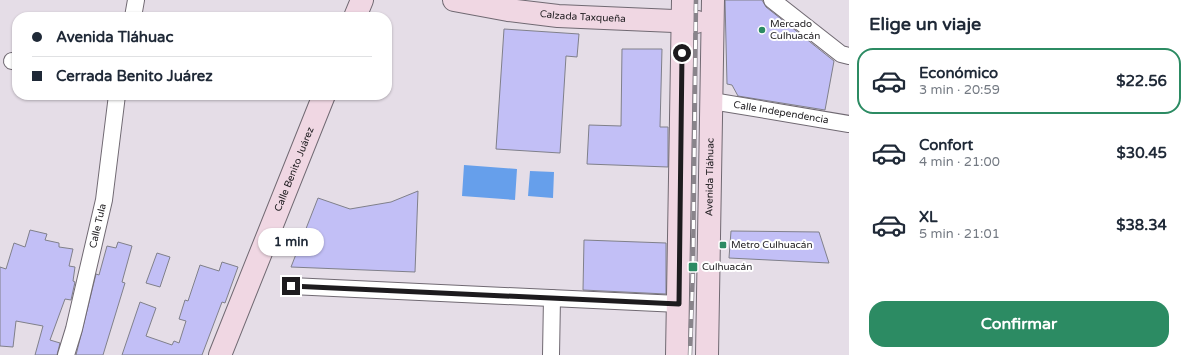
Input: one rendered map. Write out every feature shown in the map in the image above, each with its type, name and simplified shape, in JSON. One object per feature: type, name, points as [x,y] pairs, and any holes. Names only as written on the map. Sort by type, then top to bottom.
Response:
[{"type":"main road","points":[[357,12],[362,0]]},
{"type":"main road","name":"Calzada Taxqueña","points":[[454,0],[508,10],[558,16],[713,23]]},
{"type":"main road","points":[[676,355],[679,304],[683,0]]},
{"type":"main road","name":"Avenida Tláhuac","points":[[707,355],[713,0]]},
{"type":"main road","name":"Calle Benito Juárez","points":[[220,355],[322,100]]},
{"type":"street","points":[[134,12],[136,0]]},
{"type":"street","points":[[772,0],[841,54],[847,56]]},
{"type":"street","name":"Calle Tula","points":[[66,355],[74,329],[104,200],[116,100]]},
{"type":"street","name":"Calle Independencia","points":[[712,102],[849,124]]},
{"type":"street","points":[[291,286],[679,304]]},
{"type":"street","points":[[550,355],[552,298]]},
{"type":"water","points":[[464,165],[517,169],[515,200],[462,196]]},
{"type":"water","points":[[530,171],[554,172],[553,198],[528,196]]},
{"type":"building","name":"Mercado Culhuacán","points":[[725,0],[762,0],[766,7],[834,61],[825,110],[738,96],[732,85],[727,84]]},
{"type":"building","points":[[504,29],[579,34],[577,57],[566,56],[560,153],[496,149]]},
{"type":"building","points":[[622,49],[662,49],[660,127],[668,127],[668,167],[587,164],[589,125],[621,126]]},
{"type":"building","points":[[418,191],[415,272],[291,267],[318,198],[350,209],[391,202]]},
{"type":"building","points":[[30,230],[47,234],[45,240],[59,243],[59,247],[73,249],[69,266],[75,267],[73,281],[75,282],[71,300],[65,299],[50,340],[60,343],[57,355],[35,355],[43,326],[16,321],[13,347],[0,346],[0,267],[6,269],[14,243],[25,247]]},
{"type":"building","points":[[731,231],[819,232],[829,263],[729,258]]},
{"type":"building","points":[[584,240],[666,243],[666,294],[583,290]]},
{"type":"building","points":[[118,242],[132,246],[122,282],[125,283],[103,355],[76,355],[96,274],[99,275],[107,246],[116,248]]},
{"type":"building","points":[[157,253],[170,257],[160,287],[146,283]]},
{"type":"building","points":[[222,262],[238,267],[225,303],[222,302],[202,355],[122,355],[140,302],[156,308],[146,336],[172,345],[174,341],[179,343],[186,321],[179,319],[185,300],[188,301],[200,265],[219,271]]},
{"type":"railway","points":[[690,355],[693,267],[696,0]]},
{"type":"place","name":"Mercado Culhuacán","points":[[762,30]]},
{"type":"place","name":"Metro Culhuacán","points":[[723,245]]},
{"type":"place","name":"Culhuacán","points":[[693,267]]},
{"type":"route","points":[[291,286],[679,304],[682,53]]}]
